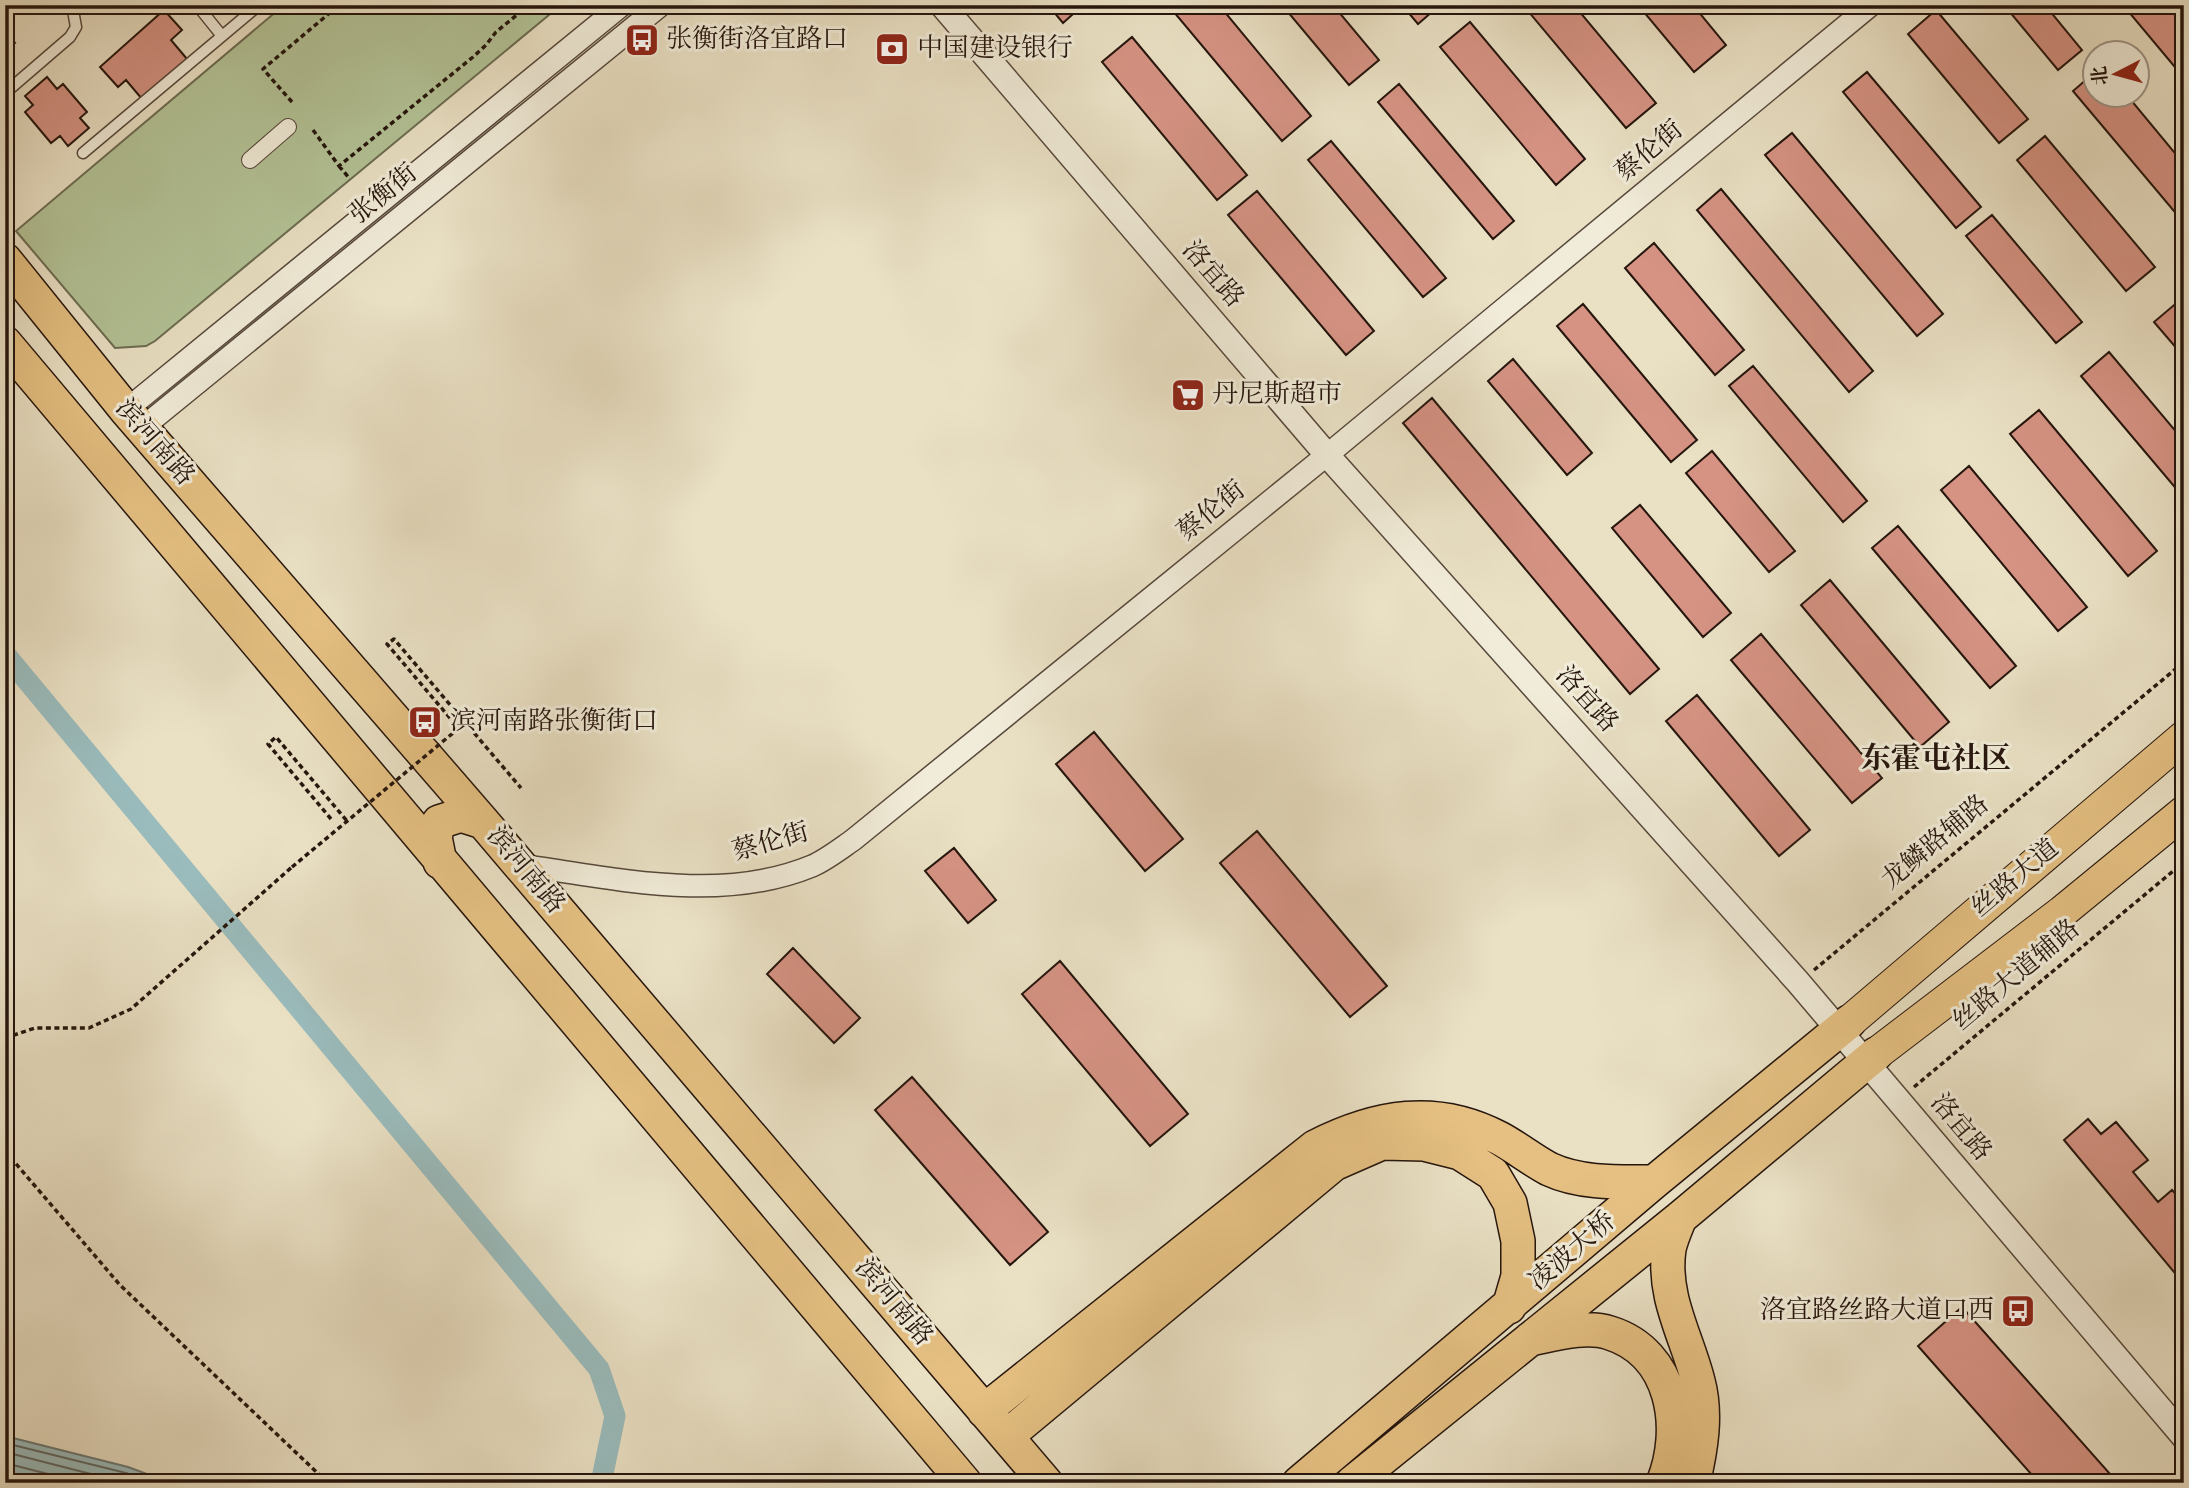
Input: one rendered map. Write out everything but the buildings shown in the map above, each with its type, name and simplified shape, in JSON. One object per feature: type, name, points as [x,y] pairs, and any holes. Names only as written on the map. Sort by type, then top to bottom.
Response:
[{"type":"highway","name":"滨河南路","points":[[5,260],[134,419],[483,822],[1046,1483]]},
{"type":"highway","name":"滨河南路","points":[[5,343],[965,1483]]},
{"type":"highway","points":[[440,862],[435,837],[439,822],[461,815],[483,822]]},
{"type":"highway","name":"凌波大桥","points":[[1298,1483],[1654,1182],[1844,1026]]},
{"type":"highway","name":"凌波大桥","points":[[1352,1483],[1679,1218],[1871,1058]]},
{"type":"highway","points":[[984,1411],[1315,1147],[1361,1126],[1399,1118],[1451,1120],[1496,1136],[1549,1169],[1571,1176],[1603,1182],[1654,1182]]},
{"type":"highway","points":[[1007,1436],[1334,1164],[1381,1143],[1424,1144],[1460,1153],[1493,1174],[1510,1203],[1518,1241],[1518,1276],[1509,1307]]},
{"type":"highway","points":[[1679,1218],[1670,1249],[1671,1300],[1699,1382],[1703,1419],[1693,1483]]},
{"type":"highway","points":[[1528,1339],[1573,1331],[1598,1331],[1611,1333],[1641,1351],[1665,1382],[1672,1407],[1675,1437],[1670,1465],[1662,1483]]},
{"type":"main road","name":"丝路大道","points":[[1844,1026],[2184,737]]},
{"type":"main road","name":"丝路大道","points":[[1871,1058],[2062,912],[2184,812]]},
{"type":"street","name":"张衡街","points":[[134,419],[622,5]]},
{"type":"street","name":"张衡街","points":[[134,419],[661,5]]},
{"type":"street","name":"洛宜路","points":[[942,5],[1798,982],[1844,1026],[2184,1437]]},
{"type":"street","name":"洛宜路","points":[[959,5],[1332,451],[1810,973],[1844,1026]]},
{"type":"street","name":"蔡伦街","points":[[519,865],[673,885],[755,882],[813,865],[853,840],[1332,451],[1871,5]]},
{"type":"street","points":[[250,160],[288,127]]},
{"type":"street","name":"洛宜路","points":[[1871,1058],[2184,1415]]},
{"type":"lane","points":[[5,93],[71,37],[76,27],[72,5]]},
{"type":"lane","points":[[197,5],[222,36]]},
{"type":"lane","points":[[83,153],[259,5]]},
{"type":"path","points":[[340,166],[473,57],[496,32],[529,5]]},
{"type":"path","points":[[292,102],[263,69],[338,6]]},
{"type":"path","points":[[313,130],[350,179]]},
{"type":"path","points":[[450,718],[387,644],[394,639],[521,788]]},
{"type":"path","name":"龙鳞路辅路","points":[[1810,973],[2184,662]]},
{"type":"path","points":[[5,1038],[35,1028],[89,1028],[131,1009],[292,867],[465,723]]},
{"type":"path","points":[[331,819],[268,744],[276,737],[347,821]]},
{"type":"path","name":"丝路大道辅路","points":[[1904,1079],[1913,1088],[2184,862]]},
{"type":"path","points":[[5,1151],[120,1285],[328,1483]]},
{"type":"green space","points":[[284,5],[561,5],[155,341],[146,346],[115,348],[16,231]]},
{"type":"water","points":[[5,1436],[128,1467],[171,1483],[5,1483]]},
{"type":"waterway","points":[[5,654],[599,1369],[615,1416],[601,1483]]},
{"type":"place","name":"张衡街洛宜路口","points":[[642,40]]},
{"type":"place","name":"中国建设银行","points":[[892,49]]},
{"type":"place","name":"丹尼斯超市","points":[[1188,395]]},
{"type":"place","name":"滨河南路张衡街口","points":[[425,722]]},
{"type":"place","name":"洛宜路丝路大道口西","points":[[2018,1311]]},
{"type":"district","name":"东霍屯社区","points":[[1936,760]]}]
